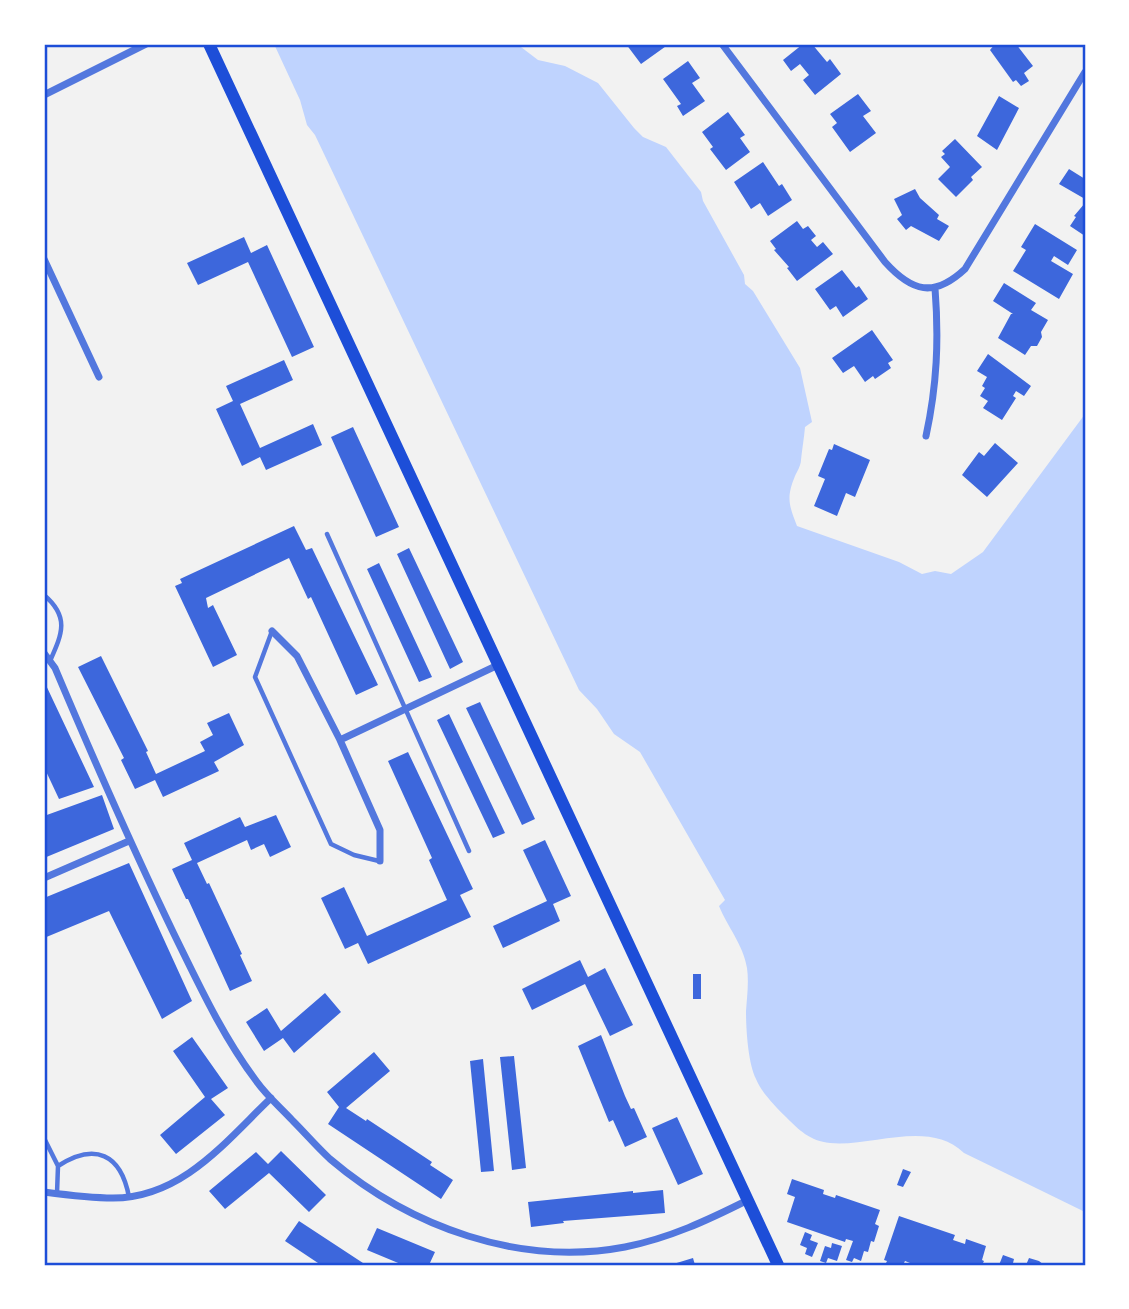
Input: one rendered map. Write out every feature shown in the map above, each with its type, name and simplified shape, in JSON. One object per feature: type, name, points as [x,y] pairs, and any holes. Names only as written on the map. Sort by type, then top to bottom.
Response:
[{"type":"main road","points":[[209,44],[778,1265]]},
{"type":"street","points":[[44,95],[146,44]]},
{"type":"street","points":[[722,44],[885,262],[899,277],[924,288],[935,288],[953,280],[965,269],[1085,72]]},
{"type":"street","points":[[44,259],[99,377]]},
{"type":"street","points":[[926,436],[934,400],[939,338],[935,288]]},
{"type":"street","points":[[272,631],[297,656],[340,740],[380,830],[380,861]]},
{"type":"street","points":[[44,653],[129,841],[213,1012],[258,1084],[330,1158],[393,1203],[459,1234],[502,1245],[550,1252],[623,1247],[663,1238],[691,1228],[748,1200]]},
{"type":"street","points":[[340,740],[498,665]]},
{"type":"street","points":[[44,878],[129,841]]},
{"type":"street","points":[[44,1192],[93,1198],[129,1197],[157,1191],[190,1173],[271,1098]]},
{"type":"lane","points":[[327,534],[469,851]]},
{"type":"lane","points":[[44,594],[56,605],[62,623],[62,634],[50,662]]},
{"type":"lane","points":[[272,631],[255,677],[331,844],[354,855],[380,861]]},
{"type":"lane","points":[[44,1138],[58,1166],[57,1193]]},
{"type":"lane","points":[[58,1166],[82,1153],[103,1155],[122,1172],[129,1197]]},
{"type":"water","points":[[274,44],[517,44],[538,60],[565,66],[598,83],[643,137],[666,147],[701,192],[703,201],[744,275],[745,284],[753,291],[800,368],[812,422],[805,427],[800,464],[790,490],[790,507],[797,526],[899,562],[922,574],[935,571],[951,574],[983,552],[1085,414],[1085,1212],[964,1153],[950,1143],[934,1138],[900,1137],[847,1143],[817,1140],[796,1126],[761,1089],[753,1072],[748,1046],[747,968],[739,944],[719,906],[725,900],[640,752],[614,734],[597,709],[579,690],[315,135],[307,125],[300,100]]},
{"type":"building","points":[[626,44],[669,44],[641,64]]},
{"type":"building","points":[[803,44],[812,44],[827,62],[830,59],[841,74],[815,95],[803,80],[809,75],[800,64],[791,71],[783,60]]},
{"type":"building","points":[[995,44],[1016,44],[1033,66],[1024,73],[1029,81],[1021,86],[1016,80],[1013,82],[990,50]]},
{"type":"building","points":[[688,61],[700,78],[692,83],[705,101],[683,116],[677,106],[681,104],[663,79]]},
{"type":"building","points":[[858,94],[871,111],[863,116],[876,133],[850,152],[832,127],[837,123],[830,114]]},
{"type":"building","points":[[999,96],[1019,108],[997,150],[977,136]]},
{"type":"building","points":[[728,112],[745,135],[740,138],[750,152],[726,170],[710,149],[713,147],[702,132]]},
{"type":"building","points":[[955,139],[982,167],[956,197],[938,179],[950,167],[941,157],[945,154],[942,151]]},
{"type":"building","points":[[763,162],[792,200],[768,216],[760,203],[751,209],[734,182]]},
{"type":"building","points":[[1069,169],[1085,179],[1085,199],[1059,184]]},
{"type":"building","points":[[915,189],[920,198],[939,215],[937,219],[949,226],[939,241],[911,226],[906,230],[897,219],[902,215],[894,199]]},
{"type":"building","points":[[1085,203],[1085,236],[1070,226],[1076,217],[1074,216]]},
{"type":"building","points":[[797,221],[803,229],[808,226],[816,236],[811,240],[817,247],[823,242],[833,254],[797,281],[770,241]]},
{"type":"building","points":[[1035,224],[1077,250],[1068,265],[1054,256],[1051,261],[1073,274],[1059,299],[1013,271],[1026,250],[1021,247]]},
{"type":"building","points":[[244,237],[251,253],[267,245],[314,347],[292,357],[248,262],[198,285],[187,263]]},
{"type":"building","points":[[842,270],[868,299],[843,317],[836,306],[830,310],[815,289]]},
{"type":"building","points":[[1004,283],[1036,303],[1031,310],[1048,320],[1037,346],[1031,346],[1025,355],[998,338],[1013,314],[993,301]]},
{"type":"building","points":[[872,330],[893,360],[888,363],[891,368],[865,382],[854,366],[843,373],[832,358]]},
{"type":"building","points":[[988,354],[1031,386],[1024,396],[1016,391],[1013,396],[1016,398],[1002,420],[983,408],[988,401],[980,396],[987,377],[977,371]]},
{"type":"building","points":[[284,360],[293,380],[240,404],[260,448],[313,424],[322,445],[266,470],[260,457],[242,466],[216,409],[233,401],[226,386]]},
{"type":"building","points":[[353,427],[399,527],[376,537],[331,437]]},
{"type":"building","points":[[995,443],[1018,463],[987,497],[962,475],[979,452],[984,456]]},
{"type":"building","points":[[834,444],[870,460],[855,497],[846,493],[837,516],[814,506],[825,479],[818,476],[829,449],[832,450]]},
{"type":"building","points":[[294,526],[306,550],[312,548],[378,685],[356,695],[311,597],[308,599],[289,558],[206,598],[208,608],[213,605],[237,655],[213,667],[175,586],[182,583],[180,579]]},
{"type":"building","points":[[409,548],[463,662],[450,669],[397,554]]},
{"type":"building","points":[[379,563],[432,677],[419,682],[367,569]]},
{"type":"building","points":[[101,656],[148,751],[146,752],[156,774],[205,751],[200,742],[213,735],[207,723],[229,713],[244,745],[214,762],[219,771],[163,797],[155,780],[135,789],[121,760],[124,758],[78,667]]},
{"type":"building","points":[[44,681],[94,787],[59,799],[44,767]]},
{"type":"building","points":[[480,702],[535,819],[522,825],[466,708]]},
{"type":"building","points":[[449,714],[505,833],[493,838],[437,720]]},
{"type":"building","points":[[408,752],[473,889],[460,895],[471,917],[368,964],[358,943],[345,949],[321,898],[344,887],[367,936],[447,900],[429,860],[432,858],[388,761]]},
{"type":"building","points":[[102,795],[114,829],[44,858],[44,816]]},
{"type":"building","points":[[276,815],[291,847],[270,857],[264,844],[251,850],[247,840],[197,863],[207,884],[209,883],[252,981],[230,991],[172,869],[192,860],[184,843],[240,817],[245,827]]},
{"type":"building","points":[[545,840],[571,896],[553,904],[560,921],[503,948],[493,926],[547,901],[523,850]]},
{"type":"building","points":[[129,863],[192,1001],[162,1019],[109,911],[44,938],[44,898]]},
{"type":"building","points":[[580,960],[588,977],[605,968],[633,1025],[610,1036],[585,984],[532,1010],[522,989]]},
{"type":"building","points":[[693,974],[701,974],[701,999],[693,999]]},
{"type":"building","points":[[325,993],[341,1012],[294,1053],[283,1038],[264,1051],[246,1022],[267,1008],[281,1031]]},
{"type":"building","points":[[601,1035],[625,1096],[631,1109],[634,1108],[647,1137],[625,1147],[613,1120],[609,1122],[578,1046]]},
{"type":"building","points":[[192,1037],[228,1088],[211,1099],[225,1115],[176,1154],[160,1135],[205,1097],[173,1051]]},
{"type":"building","points":[[374,1052],[390,1071],[346,1108],[432,1162],[430,1165],[453,1180],[441,1199],[328,1124],[339,1107],[327,1092]]},
{"type":"building","points":[[514,1056],[526,1168],[512,1170],[500,1057]]},
{"type":"building","points":[[483,1059],[494,1171],[481,1172],[470,1061]]},
{"type":"building","points":[[677,1117],[703,1174],[678,1185],[652,1128]]},
{"type":"building","points":[[281,1151],[326,1195],[309,1212],[269,1173],[225,1209],[209,1191],[256,1152],[268,1164]]},
{"type":"building","points":[[903,1169],[911,1172],[903,1187],[897,1185]]},
{"type":"building","points":[[792,1179],[824,1190],[823,1194],[835,1198],[836,1195],[880,1210],[875,1224],[879,1226],[874,1242],[871,1241],[868,1252],[864,1251],[861,1261],[854,1258],[852,1262],[846,1260],[853,1241],[846,1239],[845,1242],[787,1222],[795,1197],[787,1194]]},
{"type":"building","points":[[663,1190],[665,1213],[563,1221],[564,1223],[531,1227],[528,1202]]},
{"type":"building","points":[[899,1216],[955,1235],[953,1240],[965,1244],[966,1239],[986,1246],[982,1265],[915,1265],[905,1261],[903,1265],[885,1265],[887,1261],[884,1260]]},
{"type":"building","points":[[299,1221],[363,1263],[362,1265],[321,1265],[285,1241]]},
{"type":"building","points":[[377,1228],[435,1252],[429,1265],[403,1265],[367,1250]]},
{"type":"building","points":[[805,1232],[812,1235],[810,1240],[818,1243],[812,1257],[805,1254],[807,1248],[800,1245]]},
{"type":"building","points":[[832,1243],[842,1246],[837,1261],[828,1258],[826,1263],[820,1261],[825,1246],[831,1248]]},
{"type":"building","points":[[1003,1255],[1014,1259],[1013,1263],[1018,1265],[999,1265]]},
{"type":"building","points":[[693,1258],[695,1265],[670,1265]]},
{"type":"building","points":[[1029,1258],[1039,1261],[1044,1265],[1026,1265]]}]
